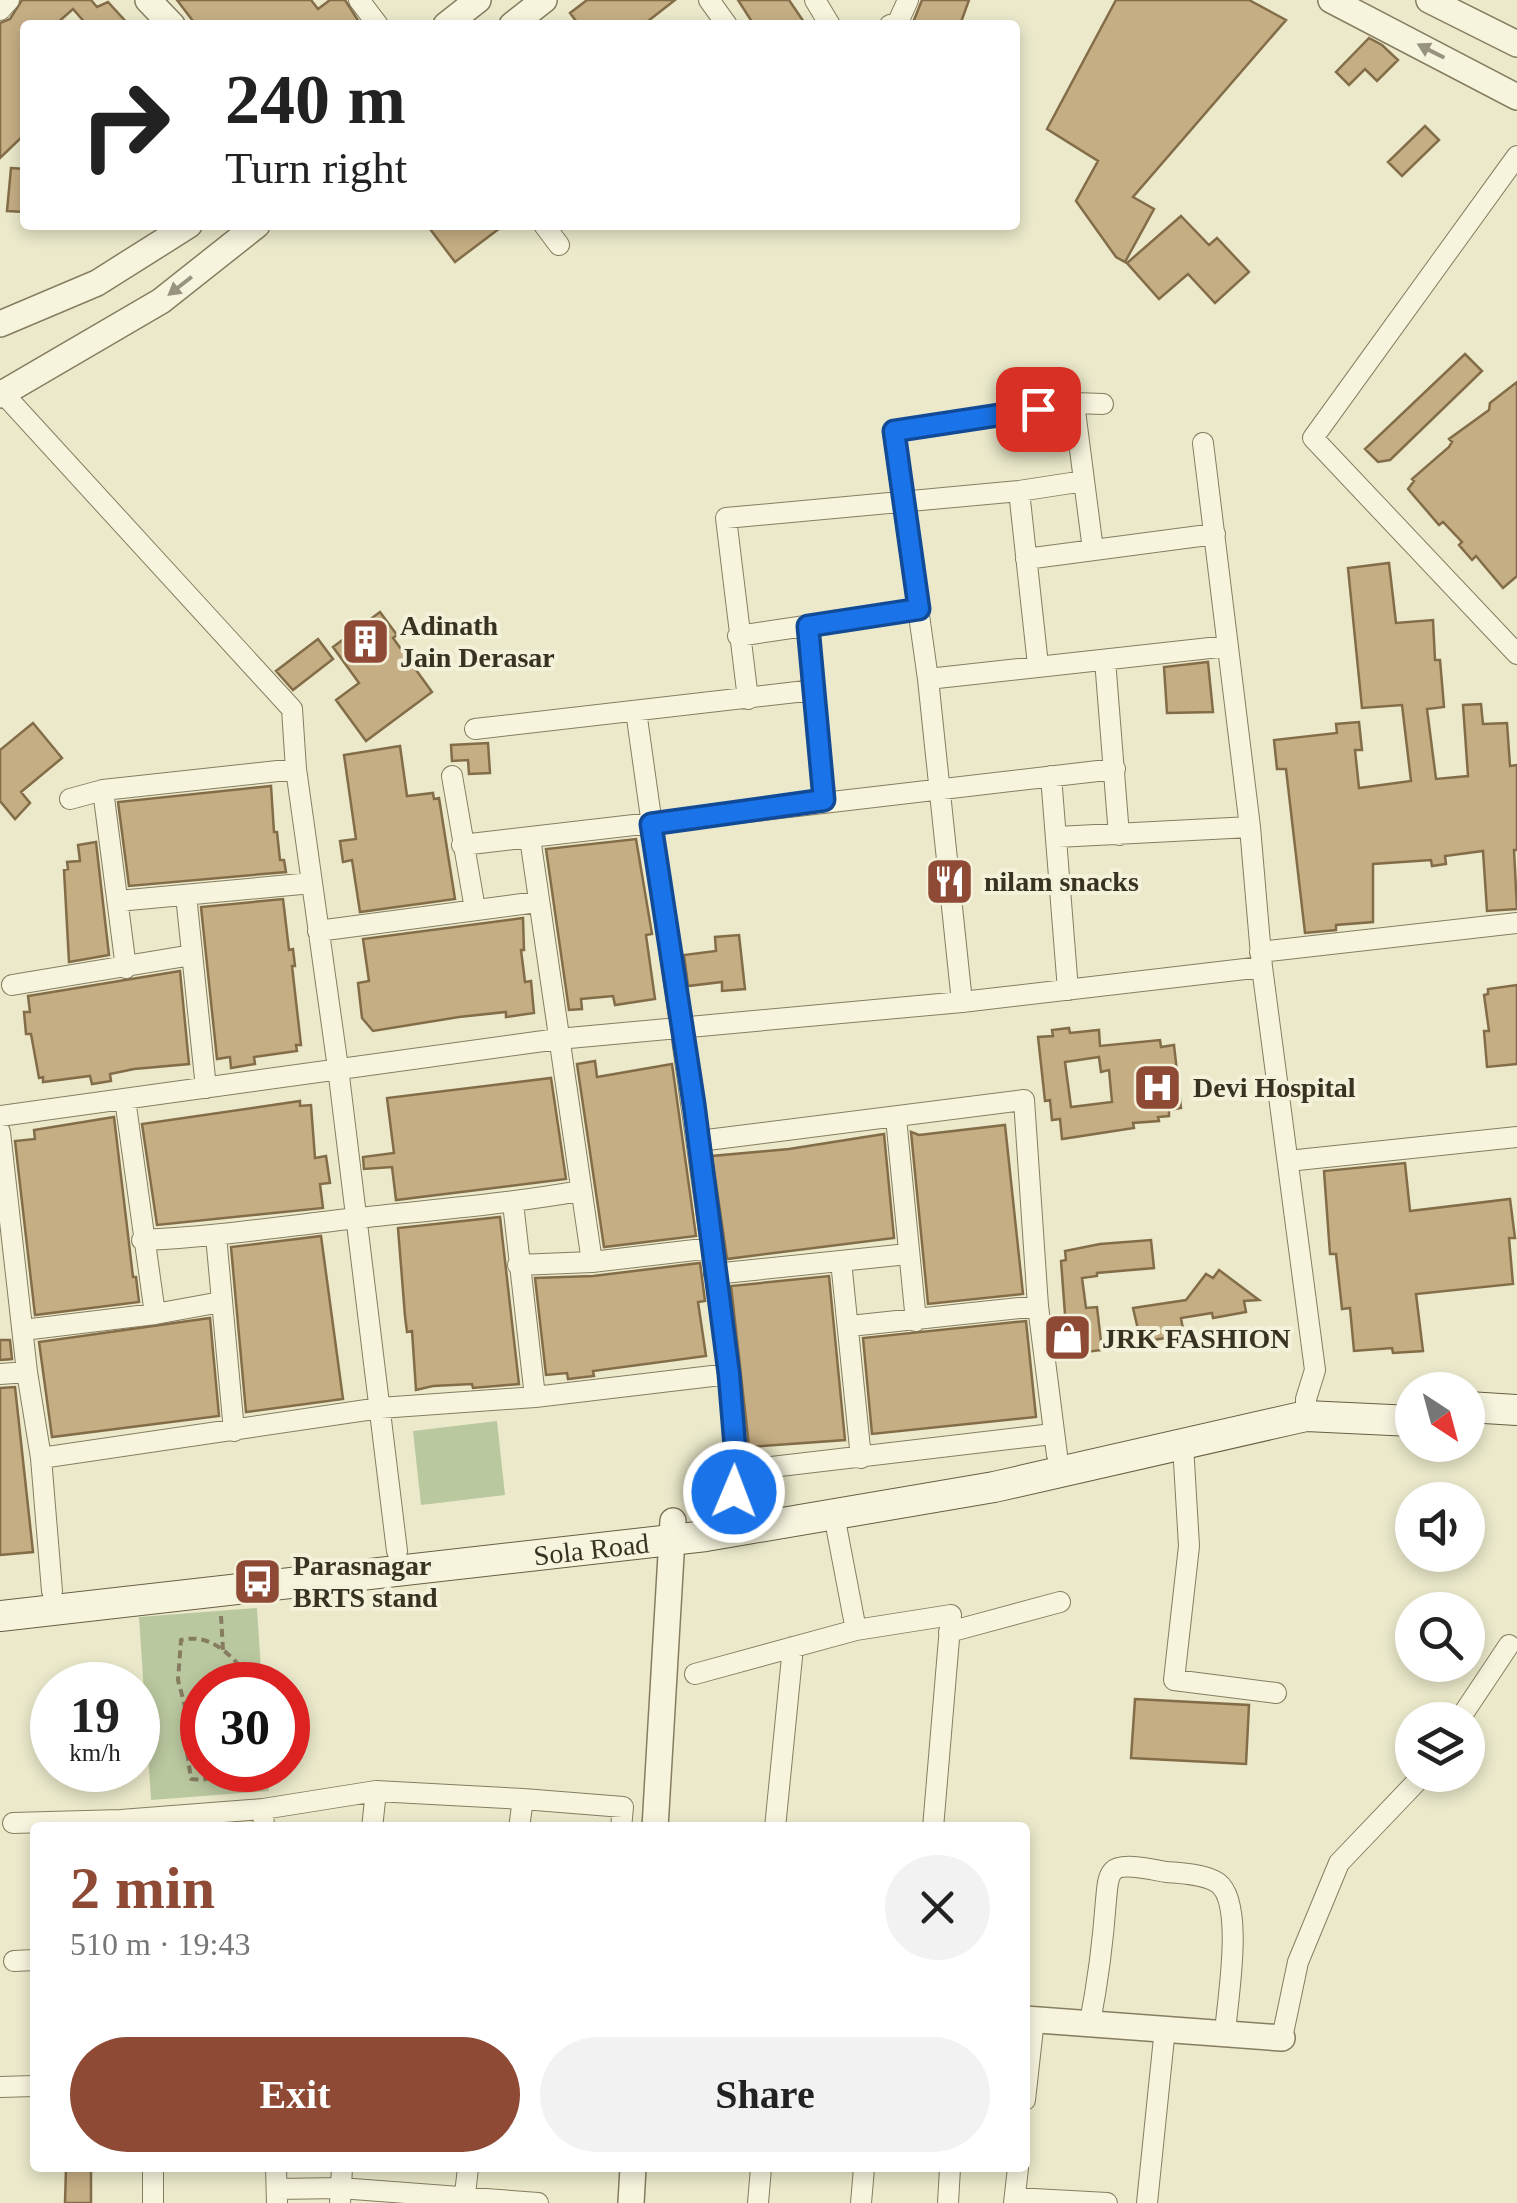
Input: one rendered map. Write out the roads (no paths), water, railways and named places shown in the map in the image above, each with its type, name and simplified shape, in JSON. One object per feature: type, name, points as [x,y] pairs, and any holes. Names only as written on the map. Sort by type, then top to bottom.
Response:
[{"type":"main road","name":"Sola Road","points":[[0,1616],[672,1530],[731,1513],[991,1470],[1050,1445],[1306,1408],[1395,1405]]},
{"type":"main road","name":"Sola Road","points":[[0,1598],[397,1551],[834,1515],[994,1488],[1183,1444],[1306,1408],[1395,1419]]},
{"type":"main road","points":[[1485,1409],[1517,1410]]},
{"type":"main road","points":[[1485,1425],[1517,1426]]},
{"type":"street","points":[[0,10],[9,0]]},
{"type":"street","points":[[148,0],[167,20]]},
{"type":"street","points":[[452,20],[478,0]]},
{"type":"street","points":[[518,20],[544,0]]},
{"type":"street","points":[[1331,0],[1517,97]]},
{"type":"street","points":[[1432,0],[1517,44]]},
{"type":"street","points":[[1517,156],[1314,438],[1517,654]]},
{"type":"street","points":[[0,324],[97,283],[181,230]]},
{"type":"street","points":[[251,230],[161,301],[1,392],[292,709],[296,770],[338,1068],[397,1551]]},
{"type":"street","points":[[548,230],[559,245]]},
{"type":"street","points":[[962,1002],[928,679],[894,431],[1074,403],[1103,404]]},
{"type":"street","points":[[1074,403],[1093,550]]},
{"type":"street","points":[[1202,443],[1250,827],[1261,959],[1315,1370],[1306,1408]]},
{"type":"street","points":[[748,699],[726,518],[1019,491],[1084,481]]},
{"type":"street","points":[[1019,491],[1038,665]]},
{"type":"street","points":[[1026,559],[1214,534]]},
{"type":"street","points":[[738,636],[919,609]]},
{"type":"street","points":[[808,626],[824,800]]},
{"type":"street","points":[[928,679],[1228,646]]},
{"type":"street","points":[[1105,660],[1120,835]]},
{"type":"street","points":[[475,729],[814,690]]},
{"type":"street","points":[[636,712],[729,1374],[737,1471],[731,1513]]},
{"type":"street","points":[[462,845],[1115,768]]},
{"type":"street","points":[[70,800],[104,790],[296,770]]},
{"type":"street","points":[[452,776],[475,909]]},
{"type":"street","points":[[1051,776],[1068,990]]},
{"type":"street","points":[[104,790],[126,968]]},
{"type":"street","points":[[1057,837],[1250,827]]},
{"type":"street","points":[[530,838],[592,1262]]},
{"type":"street","points":[[118,902],[312,883]]},
{"type":"street","points":[[186,895],[206,1088]]},
{"type":"street","points":[[318,931],[537,902]]},
{"type":"street","points":[[0,1116],[558,1040],[1068,990],[1517,923]]},
{"type":"street","points":[[12,985],[192,955]]},
{"type":"street","points":[[125,1099],[154,1314]]},
{"type":"street","points":[[699,1141],[1024,1100],[1050,1445],[737,1471]]},
{"type":"street","points":[[896,1118],[916,1321]]},
{"type":"street","points":[[0,1132],[7,1244],[41,1458],[52,1592]]},
{"type":"street","points":[[1288,1161],[1517,1138]]},
{"type":"street","points":[[142,1240],[216,1236],[580,1192]]},
{"type":"street","points":[[513,1203],[535,1397]]},
{"type":"street","points":[[216,1236],[234,1430]]},
{"type":"street","points":[[518,1265],[592,1262],[712,1248]]},
{"type":"street","points":[[714,1274],[908,1254]]},
{"type":"street","points":[[841,1261],[861,1458]]},
{"type":"street","points":[[23,1330],[220,1302]]},
{"type":"street","points":[[850,1326],[1038,1306]]},
{"type":"street","points":[[0,1374],[26,1372]]},
{"type":"street","points":[[41,1458],[380,1408],[535,1397],[729,1374]]},
{"type":"street","points":[[1183,1444],[1188,1546],[1174,1680],[1276,1693]]},
{"type":"street","points":[[834,1515],[856,1630]]},
{"type":"street","points":[[655,1822],[672,1530]]},
{"type":"street","points":[[950,1632],[1060,1602]]},
{"type":"street","points":[[695,1674],[856,1630],[951,1615],[934,1822]]},
{"type":"street","points":[[1471,1702],[1509,1645]]},
{"type":"street","points":[[775,1822],[793,1647]]},
{"type":"street","points":[[373,1822],[376,1792]]},
{"type":"street","points":[[168,1822],[264,1818],[376,1792],[623,1807],[622,1822]]},
{"type":"street","points":[[1030,2019],[1282,2038],[1298,1962],[1339,1863],[1407,1792]]},
{"type":"street","points":[[520,1822],[523,1799]]},
{"type":"street","points":[[13,1823],[30,1823]]},
{"type":"street","points":[[1090,2022],[1112,1872],[1118,1868],[1146,1870],[1188,1874],[1218,1883],[1227,1896],[1233,1918],[1225,2033]]},
{"type":"street","points":[[1147,2203],[1165,2028]]},
{"type":"street","points":[[0,2088],[30,2086]]},
{"type":"street","points":[[153,2172],[153,2203]]},
{"type":"street","points":[[464,2200],[468,2172]]},
{"type":"street","points":[[631,2203],[633,2172]]},
{"type":"street","points":[[758,2203],[761,2172]]},
{"type":"street","points":[[862,2203],[864,2172]]},
{"type":"street","points":[[948,2203],[950,2172]]},
{"type":"street","points":[[1018,2172],[1014,2200],[1106,2203]]},
{"type":"street","points":[[276,2186],[341,2186],[464,2200],[538,2203]]},
{"type":"place","name":"Adinath Jain Derasar","points":[[365,641]]},
{"type":"place","name":"nilam snacks","points":[[949,881]]},
{"type":"place","name":"Devi Hospital","points":[[1158,1087]]},
{"type":"place","name":"JRK FASHION","points":[[1067,1338]]},
{"type":"place","name":"Parasnagar BRTS stand","points":[[258,1581]]}]
